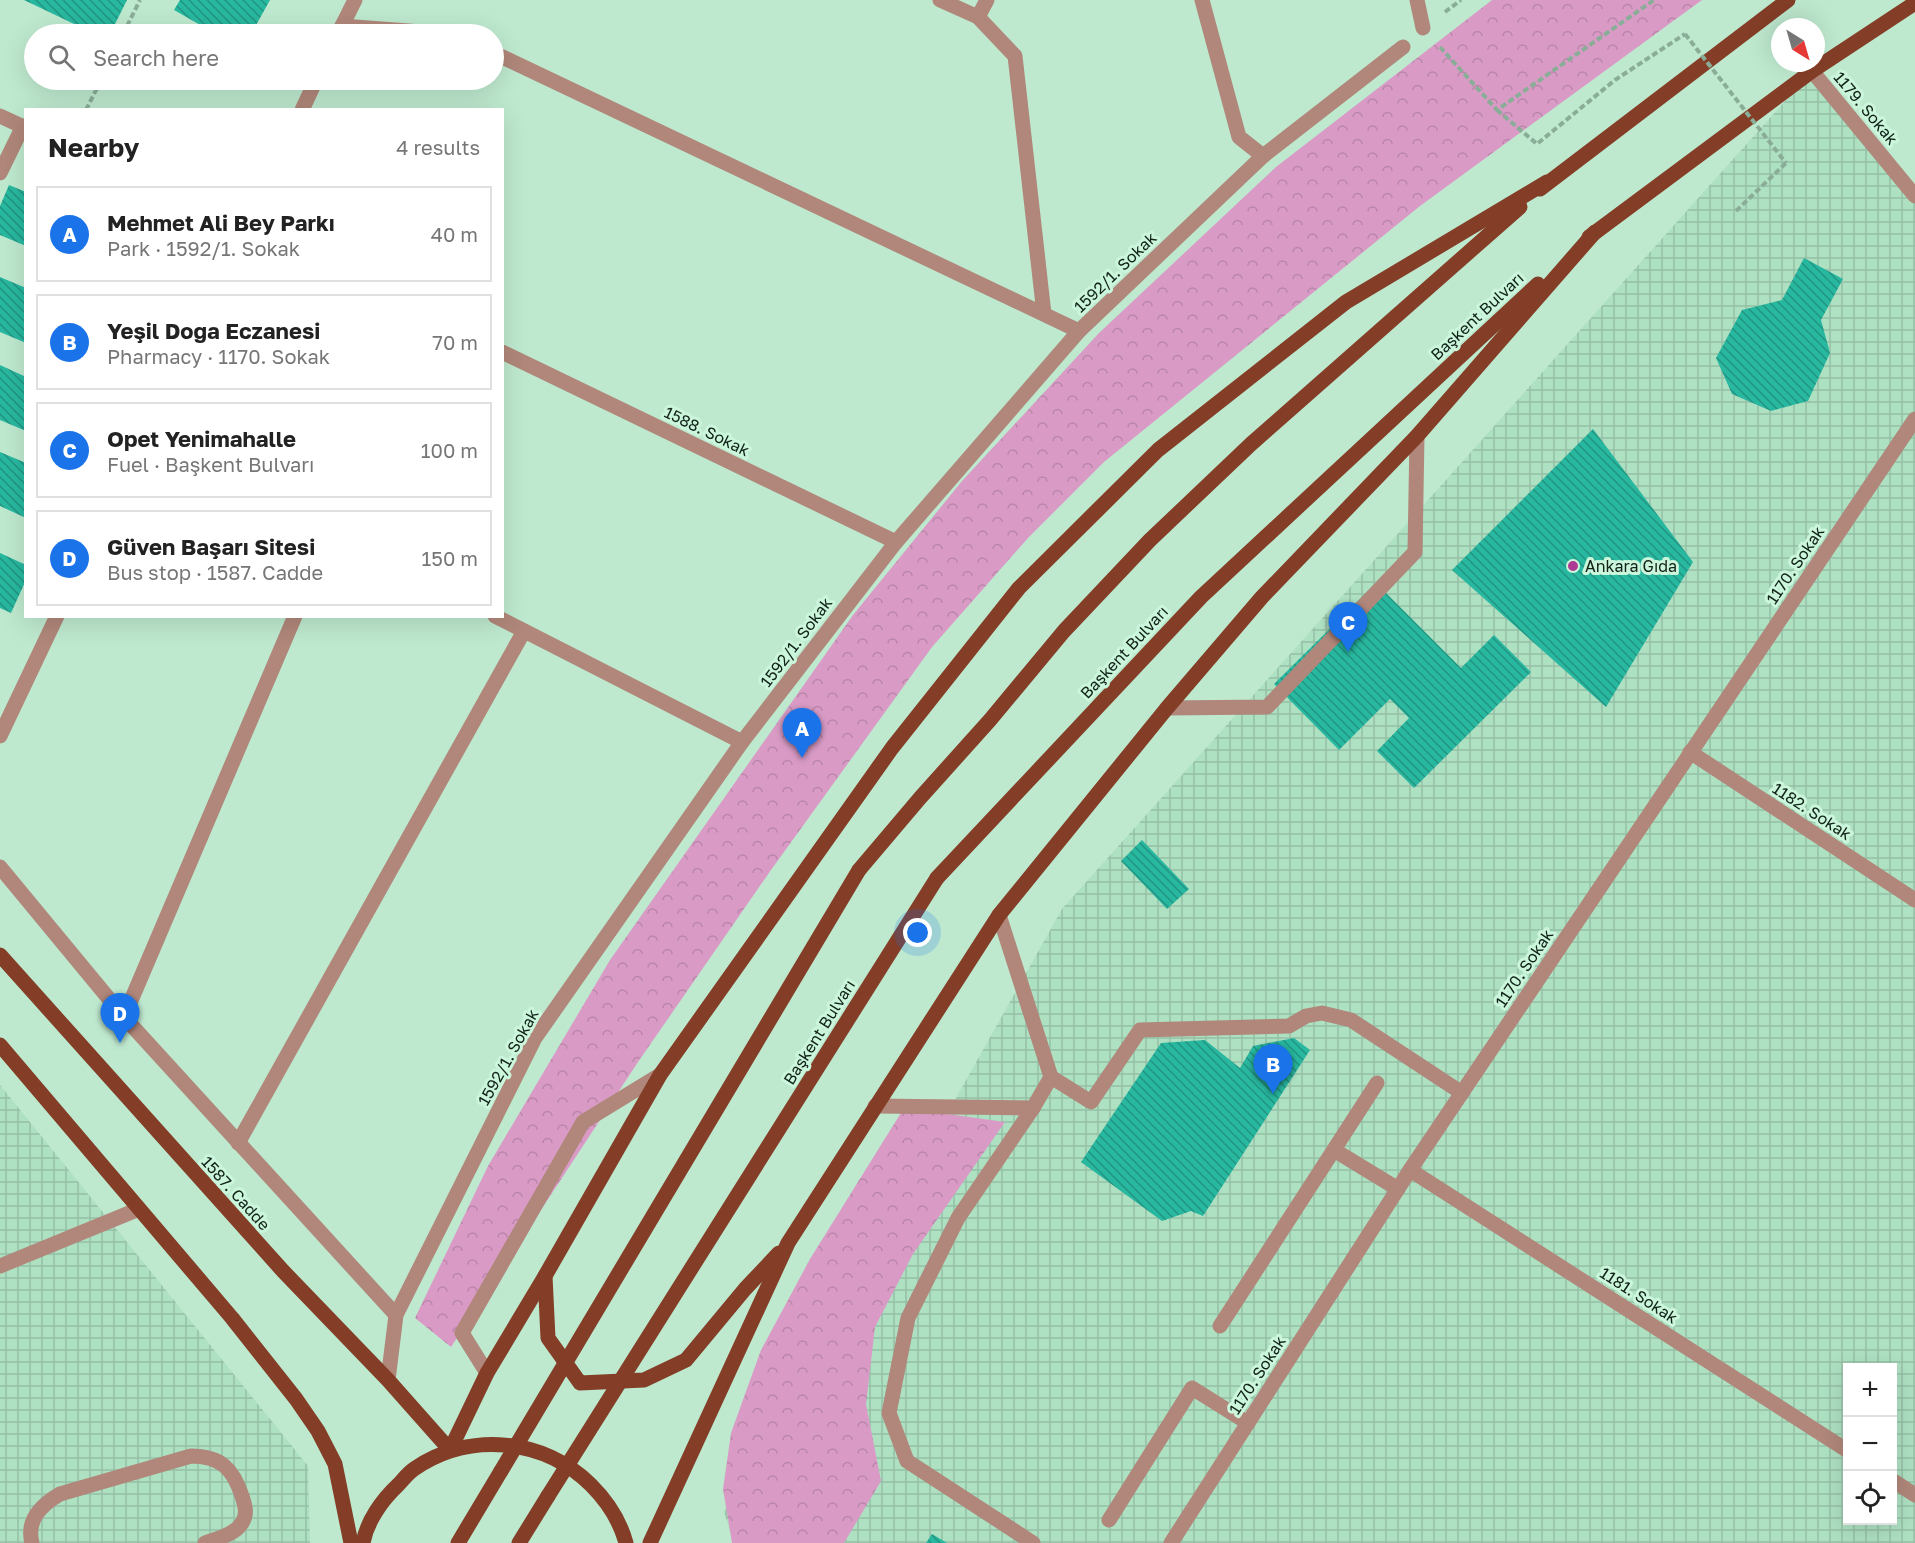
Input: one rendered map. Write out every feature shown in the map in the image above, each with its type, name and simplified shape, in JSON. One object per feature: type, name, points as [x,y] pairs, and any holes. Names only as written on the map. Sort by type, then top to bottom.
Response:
[{"type":"main road","points":[[458,1543],[859,870],[920,798],[990,720],[1064,631],[1150,540],[1251,444],[1547,182],[1788,0]]},
{"type":"main road","name":"Başkent Bulvarı","points":[[1825,62],[1915,3]]},
{"type":"main road","name":"Başkent Bulvarı","points":[[519,1543],[937,878],[1201,597],[1595,232],[1811,72]]},
{"type":"main road","points":[[450,1450],[487,1373],[660,1075],[892,748],[1019,588],[1158,450],[1346,302],[1547,182]]},
{"type":"main road","points":[[650,1543],[788,1243],[999,915],[1167,708],[1262,597],[1417,436],[1595,232]]},
{"type":"main road","name":"1587. Cadde","points":[[0,955],[283,1272],[388,1380],[450,1450]]},
{"type":"main road","points":[[0,1045],[232,1318],[296,1399],[318,1431],[335,1464],[351,1543]]},
{"type":"main road","points":[[545,1276],[548,1338],[580,1383],[644,1380],[686,1360],[745,1289],[788,1243]]},
{"type":"main road","points":[[363,1543],[365,1534],[384,1498],[414,1469],[450,1450],[493,1443],[537,1449],[576,1470],[606,1500],[626,1543]]},
{"type":"street","points":[[343,24],[355,0]]},
{"type":"street","points":[[940,0],[978,17],[1015,56],[1044,314]]},
{"type":"street","points":[[978,17],[987,0]]},
{"type":"street","points":[[1202,0],[1239,137],[1263,156]]},
{"type":"street","points":[[1417,0],[1423,28]]},
{"type":"street","name":"1592/1. Sokak","points":[[388,1380],[396,1315],[535,1038],[742,742],[896,542],[1079,331],[1263,156],[1403,47]]},
{"type":"street","points":[[504,58],[1079,331]]},
{"type":"street","name":"1179. Sokak","points":[[1813,72],[1915,196]]},
{"type":"street","points":[[303,108],[311,90]]},
{"type":"street","points":[[0,116],[24,127],[0,173]]},
{"type":"street","name":"1588. Sokak","points":[[504,353],[896,542]]},
{"type":"street","name":"1170. Sokak","points":[[1171,1543],[1410,1170],[1915,419]]},
{"type":"street","points":[[1167,708],[1267,707],[1415,552],[1417,436]]},
{"type":"street","points":[[0,736],[56,618]]},
{"type":"street","points":[[124,1017],[294,618]]},
{"type":"street","points":[[499,618],[742,742]]},
{"type":"street","points":[[238,1143],[524,631]]},
{"type":"street","name":"1182. Sokak","points":[[1690,752],[1915,900]]},
{"type":"street","points":[[0,867],[124,1017],[396,1315]]},
{"type":"street","points":[[999,915],[1051,1077],[1090,1102],[1140,1030],[1289,1026],[1306,1016],[1322,1013],[1351,1020],[1462,1093]]},
{"type":"street","points":[[487,1373],[462,1333],[577,1132],[583,1122],[660,1075]]},
{"type":"street","points":[[1033,1543],[907,1461],[890,1413],[908,1318],[957,1218],[1033,1108],[1051,1077]]},
{"type":"street","points":[[1220,1326],[1377,1083]]},
{"type":"street","points":[[876,1106],[1033,1108]]},
{"type":"street","points":[[1334,1150],[1398,1189]]},
{"type":"street","name":"1181. Sokak","points":[[1410,1170],[1843,1448]]},
{"type":"street","points":[[0,1266],[139,1209]]},
{"type":"street","points":[[1109,1520],[1192,1388],[1248,1423]]},
{"type":"street","points":[[32,1543],[31,1528],[38,1511],[60,1494],[191,1456],[204,1456],[226,1466],[237,1481],[246,1509],[242,1524],[234,1531],[205,1543]]},
{"type":"street","points":[[1897,1483],[1915,1495]]},
{"type":"path","points":[[128,24],[140,0]]},
{"type":"path","points":[[1497,110],[1654,0]]},
{"type":"path","points":[[1423,28],[1497,110],[1537,144],[1615,80],[1685,34],[1786,163],[1736,212]]},
{"type":"path","points":[[87,108],[96,90]]},
{"type":"shaded area","points":[[1813,72],[1915,196],[1915,1543],[734,1543],[724,1512],[1062,909]]},
{"type":"shaded area","points":[[0,1085],[308,1466],[310,1543],[0,1543]]},
{"type":"green space","points":[[1492,0],[1702,0],[1420,206],[1104,462],[1028,538],[932,647],[771,870],[638,1062],[451,1347],[415,1318],[488,1166],[610,960],[853,615],[962,481],[1099,333],[1276,167]]},
{"type":"green space","points":[[904,1108],[1005,1122],[913,1254],[875,1327],[866,1404],[881,1481],[844,1543],[732,1543],[723,1489],[731,1433],[761,1350],[810,1259]]},
{"type":"building","points":[[24,0],[127,0],[115,24],[74,24]]},
{"type":"building","points":[[180,0],[270,0],[257,24],[198,24],[174,10]]},
{"type":"building","points":[[9,185],[24,191],[24,245],[0,235],[0,206]]},
{"type":"building","points":[[1804,258],[1843,279],[1821,320],[1830,353],[1808,401],[1771,411],[1732,394],[1716,358],[1742,310],[1782,300]]},
{"type":"building","points":[[0,277],[24,287],[24,342],[0,332]]},
{"type":"building","points":[[0,365],[24,376],[24,430],[0,420]]},
{"type":"building","name":"Ankara Gıda","points":[[1593,429],[1693,562],[1606,707],[1452,570]]},
{"type":"building","points":[[0,452],[24,462],[24,517],[0,506]]},
{"type":"building","points":[[0,553],[24,564],[24,584],[11,613],[0,608]]},
{"type":"building","points":[[1376,583],[1461,668],[1494,635],[1531,672],[1414,788],[1377,751],[1409,718],[1390,699],[1339,750],[1274,684]]},
{"type":"building","points":[[1142,840],[1189,889],[1167,909],[1121,861]]},
{"type":"building","points":[[1294,1038],[1310,1050],[1203,1216],[1191,1211],[1162,1221],[1081,1162],[1161,1043],[1205,1040],[1240,1068],[1253,1046]]},
{"type":"building","points":[[932,1534],[947,1543],[926,1543]]},
{"type":"place","name":"Ankara Gıda","points":[[1573,566]]},
{"type":"place","name":"Opet Yenimahalle","points":[[1348,652]]},
{"type":"place","name":"Mehmet Ali Bey Parkı","points":[[802,758]]},
{"type":"place","name":"Güven Başarı Sitesi","points":[[120,1043]]},
{"type":"place","name":"Yeşil Doğa Eczanesi","points":[[1273,1094]]}]
